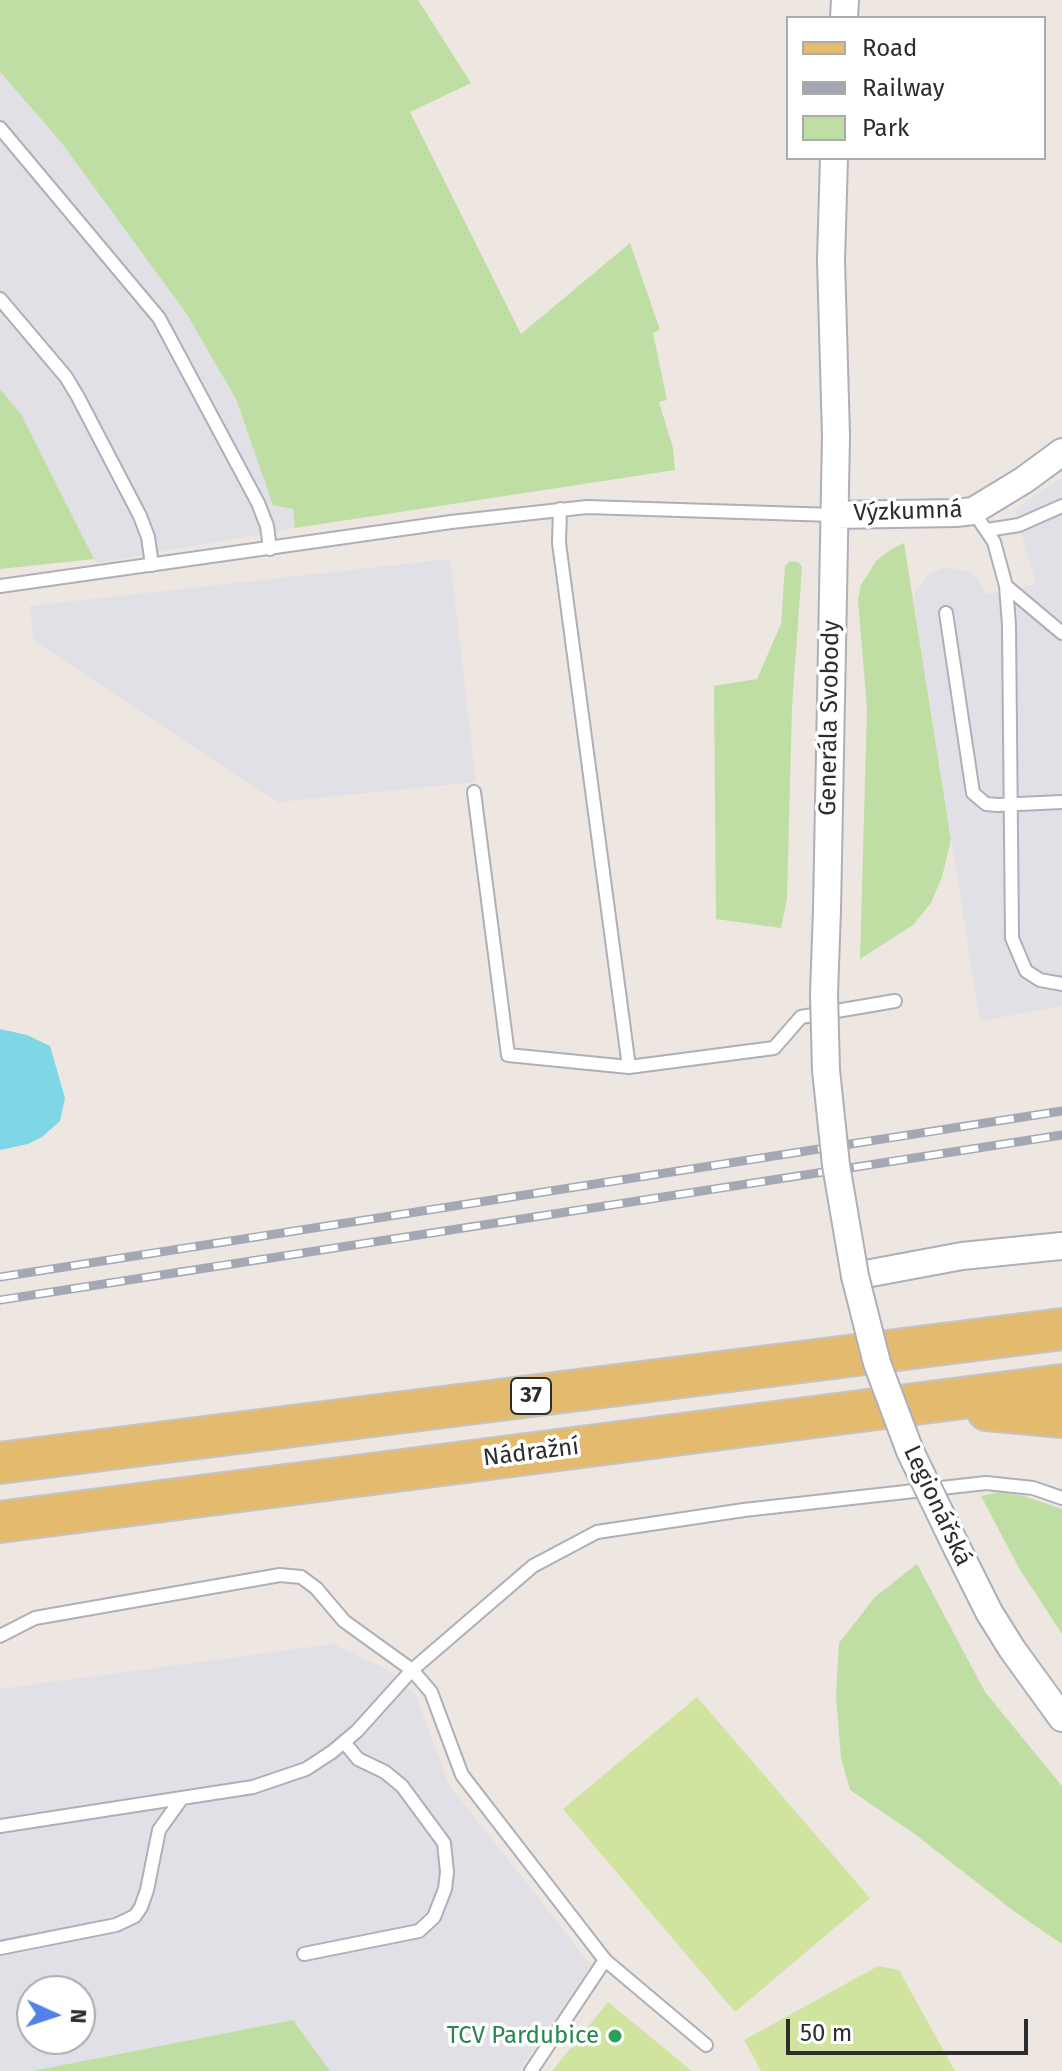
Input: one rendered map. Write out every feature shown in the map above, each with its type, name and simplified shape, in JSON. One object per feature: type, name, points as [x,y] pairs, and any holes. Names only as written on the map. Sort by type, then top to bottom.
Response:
[{"type":"main road","name":"37","points":[[0,1463],[1062,1329]]},
{"type":"main road","name":"Nádražní","points":[[0,1522],[1062,1385]]},
{"type":"main road","points":[[912,1404],[1062,1417]]},
{"type":"street","name":"Generála Svobody","points":[[834,160],[831,260],[836,436],[824,994],[826,1070],[836,1165],[855,1276]]},
{"type":"street","name":"Výzkumná","points":[[833,515],[956,513],[980,520],[1024,480],[1062,452]]},
{"type":"street","points":[[855,1276],[949,1257],[1062,1246]]},
{"type":"street","name":"Legionářská","points":[[855,1276],[877,1363],[910,1451],[989,1612],[1062,1718]]},
{"type":"lane","points":[[0,128],[159,318],[258,503],[267,526],[270,549]]},
{"type":"lane","points":[[0,299],[66,377],[78,397],[140,516],[148,537],[152,565]]},
{"type":"lane","points":[[980,520],[1019,525],[1062,506]]},
{"type":"lane","points":[[0,586],[560,509],[618,507],[833,515]]},
{"type":"lane","points":[[560,509],[559,543],[629,1067]]},
{"type":"lane","points":[[980,520],[1001,561],[1009,625],[1012,938],[1026,971],[1040,980],[1062,984]]},
{"type":"lane","points":[[1006,586],[1062,633]]},
{"type":"lane","points":[[946,613],[973,793],[986,804],[1062,802]]},
{"type":"lane","points":[[474,792],[508,1055],[629,1067],[774,1048],[801,1017],[895,1001]]},
{"type":"lane","points":[[0,1826],[253,1787],[306,1769],[344,1742],[412,1670],[533,1566],[597,1532],[744,1510],[986,1483],[1033,1488],[1062,1498]]},
{"type":"lane","points":[[0,1636],[35,1618],[280,1575],[301,1577],[316,1588],[344,1621],[412,1670],[435,1700],[462,1775],[605,1960],[706,2045]]},
{"type":"lane","points":[[304,1954],[419,1931],[434,1917],[445,1889],[444,1843],[402,1786],[385,1772],[358,1759],[344,1742]]},
{"type":"lane","points":[[0,1948],[116,1925],[135,1916],[147,1890],[159,1830],[182,1798]]},
{"type":"lane","points":[[531,2071],[605,1960]]},
{"type":"shaded area","points":[[0,72],[61,142],[186,313],[236,399],[273,504],[293,509],[295,528],[96,563],[21,414],[0,389]]},
{"type":"shaded area","points":[[1062,477],[1062,1006],[980,1021],[914,603],[915,591],[930,574],[944,568],[967,571],[978,579],[986,595],[1036,584],[1015,510]]},
{"type":"shaded area","points":[[450,559],[476,782],[278,802],[33,640],[30,606]]},
{"type":"shaded area","points":[[333,1644],[388,1670],[416,1696],[449,1785],[591,1965],[519,2071],[330,2071],[293,2020],[32,2071],[0,2071],[0,1689]]},
{"type":"green space","points":[[0,0],[418,0],[471,83],[410,112],[521,334],[630,243],[660,330],[653,333],[667,400],[659,402],[673,448],[675,470],[295,528],[293,509],[273,505],[236,399],[186,313],[61,142],[0,72]]},
{"type":"green space","points":[[0,389],[21,414],[94,559],[0,569]]},
{"type":"green space","points":[[904,543],[951,840],[942,877],[931,903],[913,925],[860,959],[867,708],[858,600],[861,585],[876,561]]},
{"type":"green space","points":[[790,561],[798,562],[802,567],[792,706],[787,899],[781,928],[716,919],[714,686],[757,679],[781,624],[785,566]]},
{"type":"green space","points":[[1000,1492],[1024,1496],[1062,1509],[1062,1634],[1019,1568],[981,1496]]},
{"type":"green space","points":[[917,1564],[985,1692],[1062,1786],[1062,1944],[1015,1912],[912,1832],[850,1790],[841,1758],[836,1695],[839,1643],[875,1597]]},
{"type":"green space","points":[[697,1697],[870,1898],[735,2012],[563,1809]]},
{"type":"green space","points":[[878,1966],[899,1970],[955,2071],[761,2071],[744,2040]]},
{"type":"green space","name":"TCV Pardubice","points":[[608,2002],[692,2071],[552,2071]]},
{"type":"green space","points":[[293,2020],[330,2071],[32,2071]]},
{"type":"water","points":[[0,1029],[27,1035],[50,1046],[65,1098],[60,1121],[42,1137],[28,1144],[0,1150]]},
{"type":"railway","points":[[0,1277],[1062,1111]]},
{"type":"railway","points":[[0,1300],[1062,1135]]},
{"type":"place","name":"TCV Pardubice","points":[[615,2036]]}]
